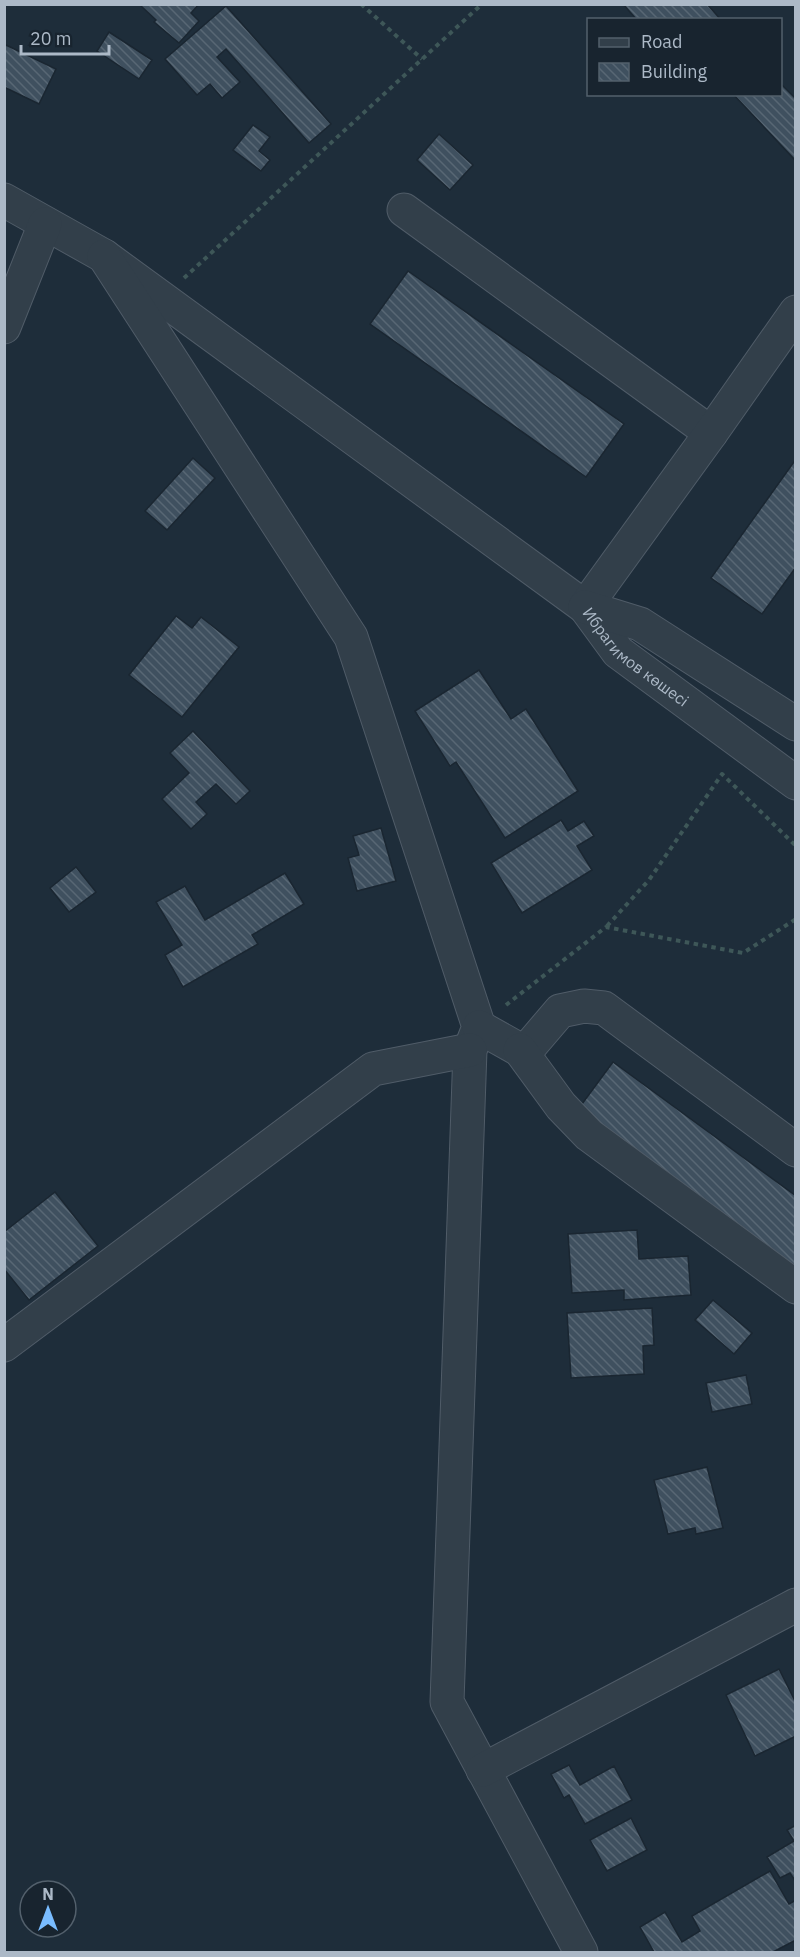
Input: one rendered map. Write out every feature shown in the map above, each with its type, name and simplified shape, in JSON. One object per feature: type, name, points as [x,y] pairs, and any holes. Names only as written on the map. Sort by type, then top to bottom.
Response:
[{"type":"street","points":[[4,200],[104,256],[585,608],[795,312]]},
{"type":"street","points":[[404,210],[711,433]]},
{"type":"street","points":[[4,327],[45,224]]},
{"type":"street","points":[[104,256],[351,637],[474,1038],[447,1702],[581,1953]]},
{"type":"street","name":"Ибрагимов көшесі","points":[[585,608],[640,624],[795,724],[768,762]]},
{"type":"street","name":"Ибрагимов көшесі","points":[[585,608],[618,652],[795,783]]},
{"type":"street","points":[[4,1345],[373,1069],[474,1038],[520,1050],[531,1045],[560,1011],[584,1006],[604,1008],[795,1150]]},
{"type":"street","points":[[520,1050],[561,1106],[589,1134],[795,1287]]},
{"type":"street","points":[[483,1770],[795,1605]]},
{"type":"path","points":[[361,4],[422,59]]},
{"type":"path","points":[[162,298],[482,4]]},
{"type":"path","points":[[474,1038],[606,927],[650,880],[722,774],[795,846]]},
{"type":"path","points":[[606,927],[743,953],[795,919]]},
{"type":"building","points":[[139,4],[199,4],[191,13],[199,21],[179,43],[154,22],[156,20]]},
{"type":"building","points":[[623,4],[707,4],[719,18],[635,18]]},
{"type":"building","points":[[226,6],[331,124],[309,143],[226,49],[217,57],[240,82],[222,98],[210,84],[197,95],[165,59]]},
{"type":"building","points":[[109,32],[152,60],[139,79],[97,51]]},
{"type":"building","points":[[6,45],[56,69],[39,104],[4,87],[4,49]]},
{"type":"building","points":[[782,85],[796,99],[796,161],[735,96],[782,96]]},
{"type":"building","points":[[253,125],[270,137],[259,151],[270,160],[261,171],[233,150]]},
{"type":"building","points":[[439,134],[473,165],[450,190],[417,160]]},
{"type":"building","points":[[408,271],[624,424],[586,477],[370,324]]},
{"type":"building","points":[[193,458],[215,478],[167,530],[145,511]]},
{"type":"building","points":[[796,459],[796,567],[762,614],[711,578]]},
{"type":"building","points":[[176,616],[192,628],[201,617],[239,647],[182,717],[129,675]]},
{"type":"building","points":[[479,670],[511,719],[526,709],[578,791],[505,838],[456,762],[450,766],[415,711]]},
{"type":"building","points":[[193,731],[250,791],[236,804],[216,784],[196,802],[207,814],[191,829],[162,799],[189,773],[170,753]]},
{"type":"building","points":[[561,820],[568,831],[584,821],[594,836],[577,846],[592,870],[522,913],[491,863]]},
{"type":"building","points":[[381,828],[396,881],[357,891],[348,858],[359,855],[353,836]]},
{"type":"building","points":[[76,867],[96,892],[69,912],[50,888]]},
{"type":"building","points":[[285,873],[304,904],[252,935],[258,944],[183,987],[165,955],[182,945],[156,902],[185,886],[205,920]]},
{"type":"building","points":[[613,1062],[796,1196],[796,1267],[579,1108]]},
{"type":"building","points":[[55,1192],[98,1246],[29,1300],[4,1269],[4,1232]]},
{"type":"building","points":[[637,1230],[639,1259],[688,1256],[691,1295],[624,1300],[624,1290],[572,1293],[568,1234]]},
{"type":"building","points":[[713,1300],[752,1333],[734,1354],[695,1320]]},
{"type":"building","points":[[652,1308],[654,1345],[643,1346],[644,1374],[571,1378],[567,1313]]},
{"type":"building","points":[[746,1375],[752,1404],[712,1412],[706,1383]]},
{"type":"building","points":[[707,1467],[723,1528],[696,1534],[695,1528],[668,1534],[654,1480]]},
{"type":"building","points":[[779,1669],[796,1703],[796,1736],[755,1756],[726,1695]]},
{"type":"building","points":[[569,1765],[580,1785],[614,1766],[632,1800],[585,1824],[569,1795],[564,1798],[551,1774]]},
{"type":"building","points":[[631,1818],[647,1850],[607,1871],[590,1840]]},
{"type":"building","points":[[796,1825],[796,1882],[790,1873],[780,1878],[767,1857],[794,1841],[787,1830]]},
{"type":"building","points":[[770,1871],[789,1904],[796,1900],[796,1940],[773,1952],[654,1952],[640,1927],[665,1912],[682,1942],[700,1931],[692,1916]]}]
